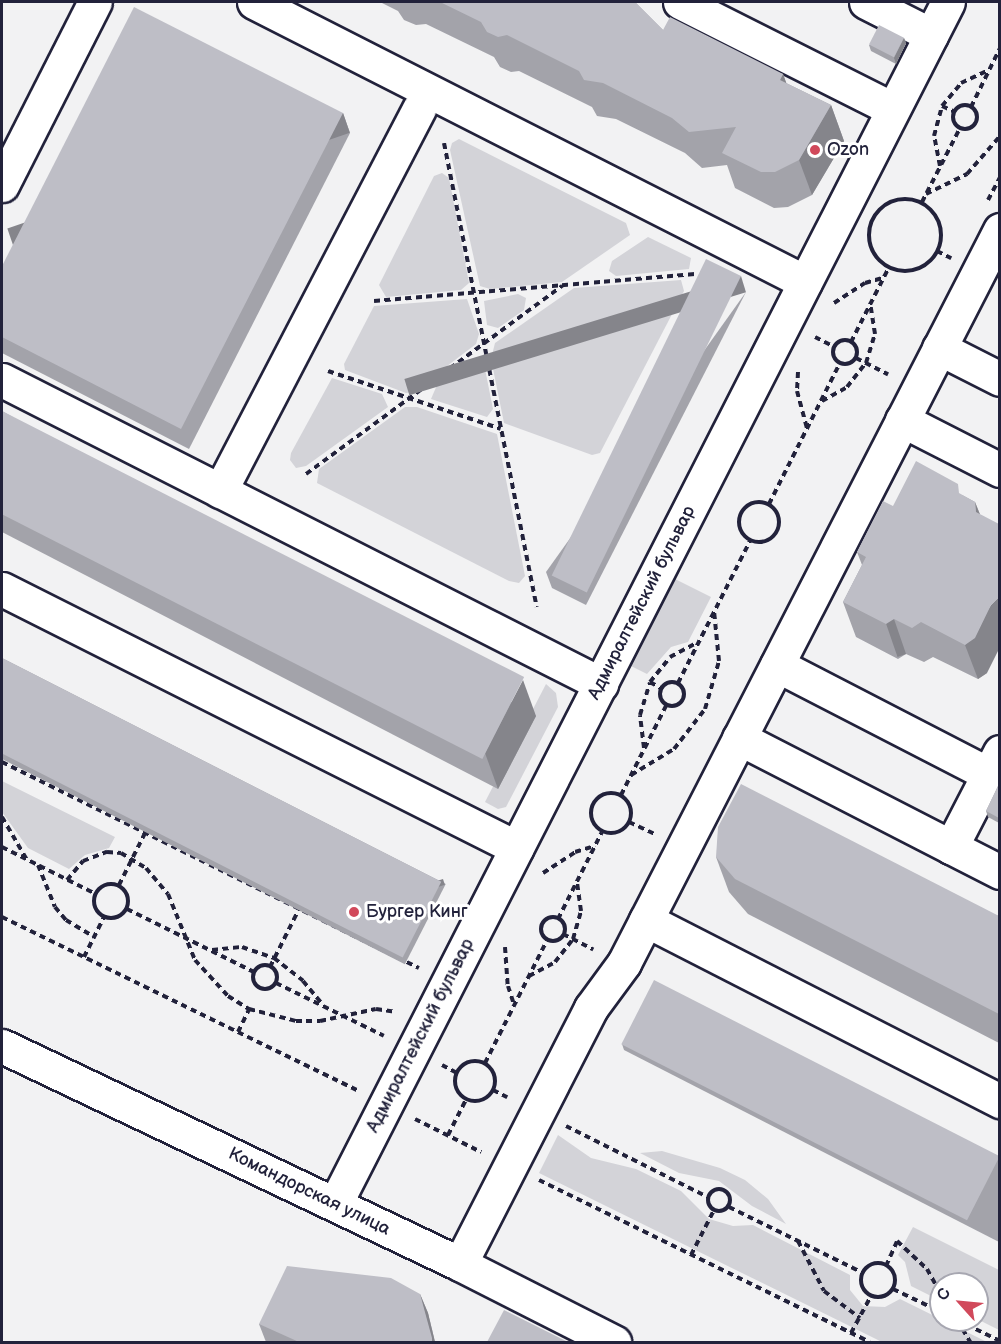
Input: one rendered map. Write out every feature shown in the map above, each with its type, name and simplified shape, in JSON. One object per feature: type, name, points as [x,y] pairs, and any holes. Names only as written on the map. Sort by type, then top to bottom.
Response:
[{"type":"street","points":[[2,185],[95,2]]},
{"type":"street","points":[[254,2],[805,282]]},
{"type":"street","points":[[680,2],[893,110]]},
{"type":"street","points":[[866,2],[931,35]]},
{"type":"street","name":"Адмиралтейский бульвар","points":[[335,1204],[948,2]]},
{"type":"street","points":[[220,491],[419,109]]},
{"type":"street","points":[[460,1264],[591,1008],[624,963],[999,230]]},
{"type":"street","points":[[939,348],[999,379]]},
{"type":"street","points":[[2,380],[601,684]]},
{"type":"street","points":[[902,420],[999,470]]},
{"type":"street","points":[[2,589],[517,848]]},
{"type":"street","points":[[777,665],[994,763],[951,847]]},
{"type":"street","points":[[739,738],[999,872]]},
{"type":"street","points":[[646,920],[999,1101]]},
{"type":"street","name":"Командорская улица","points":[[2,1046],[460,1264],[614,1342]]},
{"type":"street","points":[[501,1323],[517,1293]]},
{"type":"path","points":[[970,106],[999,48]]},
{"type":"path","points":[[940,166],[934,136],[942,106],[961,82],[989,69]]},
{"type":"path","points":[[960,128],[954,123],[955,112],[963,105],[970,106]]},
{"type":"path","points":[[942,106],[955,112]]},
{"type":"path","points":[[922,202],[960,128],[973,125],[977,119],[970,106]]},
{"type":"path","points":[[926,194],[967,174],[999,136]]},
{"type":"path","points":[[444,143],[537,607]]},
{"type":"path","points":[[910,198],[922,202],[939,220],[940,245],[935,257],[914,271],[889,267],[871,249],[870,224],[885,204],[910,198]]},
{"type":"path","points":[[851,342],[889,267]]},
{"type":"path","points":[[374,301],[695,274]]},
{"type":"path","points":[[826,311],[848,292],[883,278]]},
{"type":"path","points":[[306,474],[563,285]]},
{"type":"path","points":[[821,402],[847,387],[866,363],[874,334],[870,303]]},
{"type":"path","points":[[814,326],[810,334],[836,347]]},
{"type":"path","points":[[843,340],[851,342],[856,347],[855,358],[847,364],[840,363],[834,358],[836,347],[843,340]]},
{"type":"path","points":[[855,358],[897,378]]},
{"type":"path","points":[[800,362],[797,391],[807,429]]},
{"type":"path","points":[[768,504],[840,363]]},
{"type":"path","points":[[328,371],[501,429]]},
{"type":"path","points":[[750,541],[739,526],[739,518],[750,504],[768,504]]},
{"type":"path","points":[[750,541],[767,541],[779,527],[779,518],[768,504]]},
{"type":"path","points":[[678,683],[750,541]]},
{"type":"path","points":[[631,775],[674,749],[705,709],[719,661],[714,611]]},
{"type":"path","points":[[644,748],[640,715],[650,682],[670,657],[699,642]]},
{"type":"path","points":[[650,682],[662,689]]},
{"type":"path","points":[[667,704],[662,699],[662,689],[670,682],[678,683]]},
{"type":"path","points":[[667,704],[681,702],[684,695],[678,683]]},
{"type":"path","points":[[621,795],[667,704]]},
{"type":"path","points":[[2,762],[423,970]]},
{"type":"path","points":[[603,795],[621,795],[631,809],[629,822],[620,832],[602,831],[595,826],[591,808],[603,795]]},
{"type":"path","points":[[2,817],[27,860]]},
{"type":"path","points":[[629,822],[663,839]]},
{"type":"path","points":[[558,919],[602,831]]},
{"type":"path","points":[[119,885],[145,833]]},
{"type":"path","points":[[535,882],[558,861],[595,846]]},
{"type":"path","points":[[2,847],[96,894]]},
{"type":"path","points":[[67,879],[74,869],[94,855],[121,853],[133,859],[168,894],[184,937],[210,979],[249,1009],[296,1021],[344,1017],[376,1009],[403,1014]]},
{"type":"path","points":[[38,865],[55,907],[66,920],[94,937]]},
{"type":"path","points":[[529,976],[555,962],[573,939],[581,911],[577,881]]},
{"type":"path","points":[[110,884],[119,885],[129,900],[127,909],[121,916],[104,917],[97,911],[96,894],[110,884]]},
{"type":"path","points":[[127,909],[254,972]]},
{"type":"path","points":[[270,967],[299,909]]},
{"type":"path","points":[[2,917],[485,1154]]},
{"type":"path","points":[[84,957],[104,917]]},
{"type":"path","points":[[551,917],[558,919],[563,924],[563,934],[555,941],[547,940],[540,928],[551,917]]},
{"type":"path","points":[[563,934],[604,955]]},
{"type":"path","points":[[507,936],[505,966],[514,1005]]},
{"type":"path","points":[[485,1063],[547,940]]},
{"type":"path","points":[[211,951],[242,947],[274,958],[303,981],[323,1006]]},
{"type":"path","points":[[270,967],[259,967],[254,972],[253,980],[263,989],[276,983]]},
{"type":"path","points":[[270,967],[276,975],[276,983]]},
{"type":"path","points":[[276,983],[457,1073]]},
{"type":"path","points":[[238,1032],[249,1009]]},
{"type":"path","points":[[466,1100],[455,1085],[457,1073],[467,1063],[485,1063]]},
{"type":"path","points":[[466,1100],[484,1100],[494,1090],[496,1077],[485,1063]]},
{"type":"path","points":[[448,1135],[466,1100]]},
{"type":"path","points":[[558,1122],[708,1197],[714,1210]]},
{"type":"path","points":[[530,1176],[869,1342]]},
{"type":"path","points":[[708,1197],[721,1189],[728,1192],[729,1207]]},
{"type":"path","points":[[714,1210],[723,1211],[729,1207]]},
{"type":"path","points":[[729,1207],[863,1273]]},
{"type":"path","points":[[691,1255],[714,1210]]},
{"type":"path","points":[[798,1241],[824,1291],[860,1318]]},
{"type":"path","points":[[886,1266],[897,1241],[929,1273]]},
{"type":"path","points":[[873,1264],[886,1266],[895,1280],[893,1288],[888,1294],[871,1296],[861,1282],[863,1273],[873,1264]]},
{"type":"path","points":[[893,1288],[929,1306]]},
{"type":"path","points":[[851,1334],[871,1296]]},
{"type":"path","points":[[981,1332],[999,1341]]},
{"type":"shaded area","points":[[459,139],[626,223],[630,235],[562,282],[490,289],[480,286],[450,150],[452,143]]},
{"type":"shaded area","points":[[442,173],[449,178],[469,283],[461,290],[386,297],[379,285],[434,176]]},
{"type":"shaded area","points":[[648,237],[691,258],[689,269],[616,276],[609,271],[612,261]]},
{"type":"shaded area","points":[[681,280],[684,291],[600,453],[592,455],[504,423],[491,359],[495,343],[574,288]]},
{"type":"shaded area","points":[[518,294],[526,298],[524,310],[498,328],[487,325],[484,301]]},
{"type":"shaded area","points":[[467,299],[479,334],[476,344],[413,392],[406,393],[345,370],[344,364],[374,306]]},
{"type":"shaded area","points":[[477,359],[484,364],[493,409],[487,417],[431,399],[437,385]]},
{"type":"shaded area","points":[[332,378],[382,394],[388,407],[306,466],[296,468],[290,460],[291,453]]},
{"type":"shaded area","points":[[405,407],[417,407],[497,434],[525,576],[519,583],[509,581],[317,483],[319,469]]},
{"type":"shaded area","points":[[669,576],[711,597],[688,642],[671,647],[647,674],[625,663]]},
{"type":"shaded area","points":[[546,684],[556,693],[558,707],[506,807],[498,809],[485,802]]},
{"type":"shaded area","points":[[2,781],[115,837],[109,848],[85,855],[69,869],[28,848],[2,812]]},
{"type":"shaded area","points":[[558,1135],[591,1158],[636,1169],[681,1191],[709,1219],[733,1226],[753,1225],[850,1275],[850,1290],[863,1306],[885,1307],[900,1299],[929,1313],[929,1332],[967,1332],[987,1342],[882,1342],[539,1173]]},
{"type":"shaded area","points":[[662,1151],[720,1168],[745,1180],[768,1199],[786,1224],[752,1206],[719,1181],[679,1173],[640,1153]]},
{"type":"shaded area","points":[[913,1227],[999,1270],[999,1330],[989,1325],[989,1272],[929,1272],[929,1295],[911,1286],[905,1262],[898,1255]]},
{"type":"building","points":[[440,2],[635,2],[663,30],[670,17],[783,74],[780,80],[831,105],[799,160],[775,172],[761,172],[722,153],[736,127],[689,132],[672,118],[603,83],[584,80],[579,71],[507,35],[498,37],[487,32],[481,22]]},
{"type":"building","points":[[134,7],[343,113],[181,429],[2,337],[2,266]]},
{"type":"building","points":[[879,25],[904,38],[894,57],[869,45]]},
{"type":"building","points":[[706,259],[741,276],[587,592],[552,575]]},
{"type":"building","points":[[2,411],[524,677],[482,759],[2,514]]},
{"type":"building","points":[[916,461],[958,484],[959,493],[975,502],[976,512],[999,524],[999,597],[991,605],[975,638],[965,645],[921,622],[912,628],[894,619],[886,624],[843,602],[866,557],[857,552],[883,501],[893,506]]},
{"type":"building","points":[[2,658],[441,882],[403,958],[2,753]]},
{"type":"building","points":[[741,784],[999,916],[999,1014],[735,879],[716,857],[718,827]]},
{"type":"building","points":[[999,784],[999,818],[986,811]]},
{"type":"building","points":[[654,980],[1000,1156],[967,1220],[621,1044]]},
{"type":"building","points":[[287,1266],[391,1278],[420,1294],[432,1342],[299,1342],[259,1324]]},
{"type":"building","points":[[504,1310],[568,1342],[487,1342]]},
{"type":"place","name":"Ozon","points":[[815,150]]},
{"type":"place","name":"Бургер Кинг","points":[[354,912]]}]
